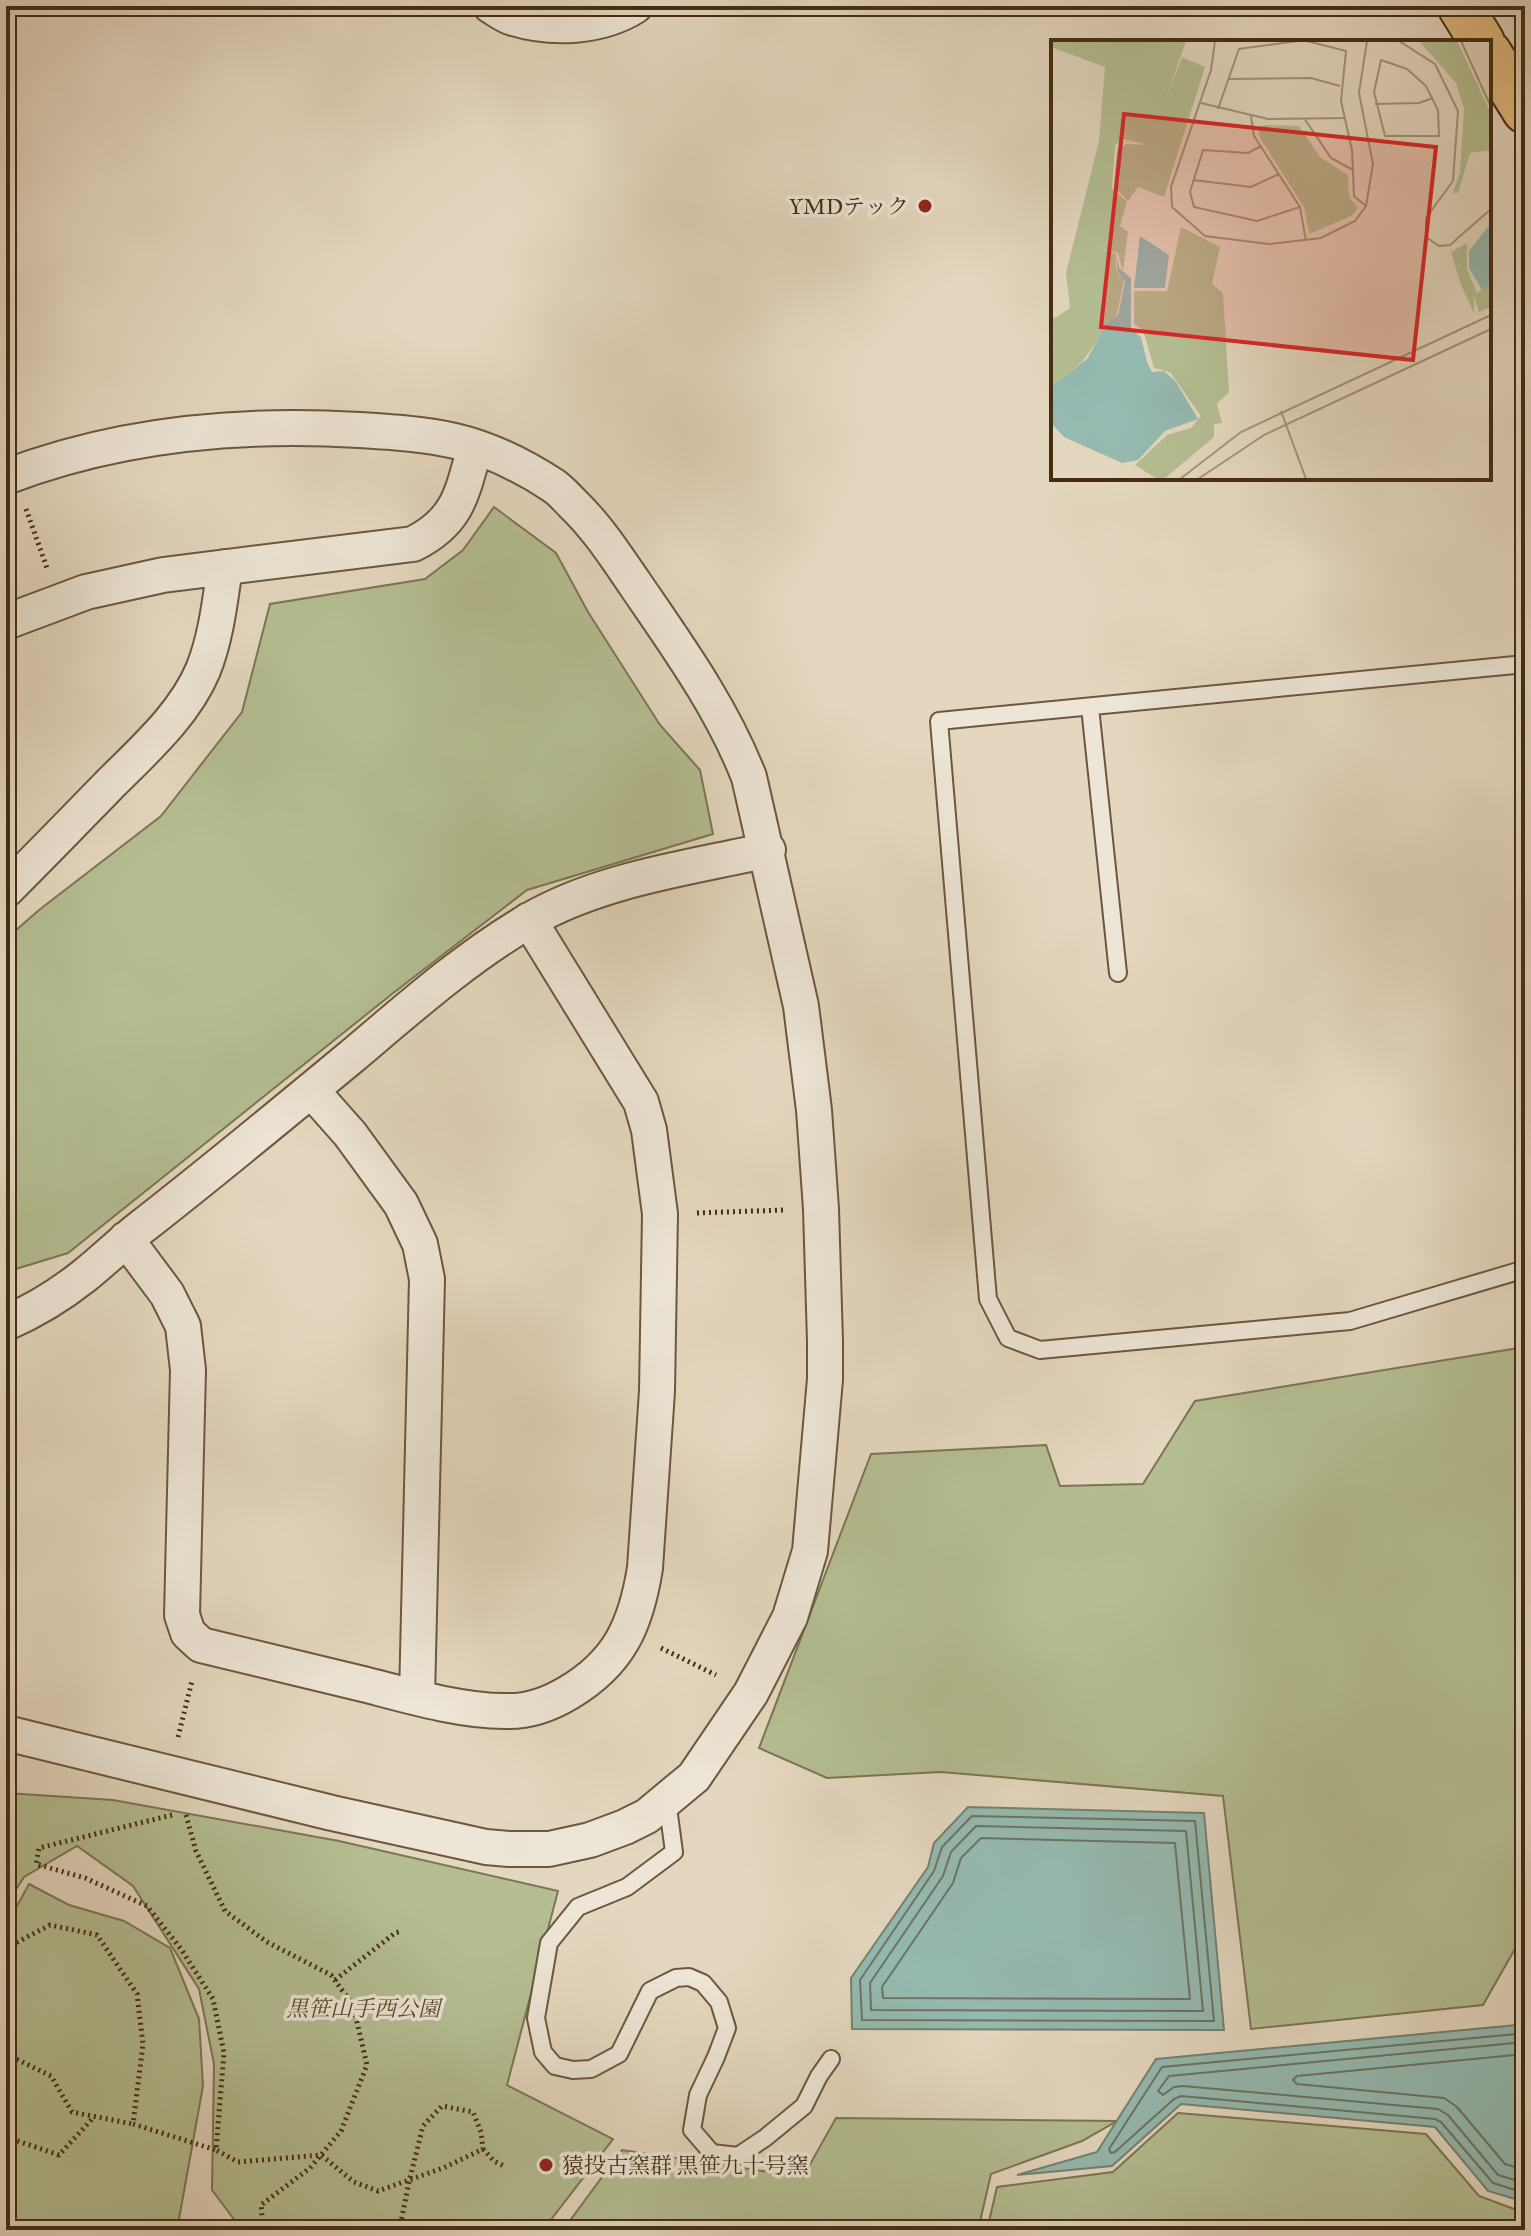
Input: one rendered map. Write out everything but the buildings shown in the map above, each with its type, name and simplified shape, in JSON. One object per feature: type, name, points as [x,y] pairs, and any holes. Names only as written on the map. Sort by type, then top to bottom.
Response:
[{"type":"main road","points":[[1460,6],[1481,40]]},
{"type":"main road","points":[[1491,56],[1525,111]]},
{"type":"street","points":[[491,6],[511,18],[575,25],[622,14],[635,6]]},
{"type":"street","points":[[6,1733],[332,1813],[486,1847],[549,1849],[590,1840],[636,1821],[694,1777],[751,1693],[790,1617],[810,1551],[825,1379],[821,1209],[814,1110],[801,1006],[749,777],[718,707],[591,521],[557,488],[503,458],[438,438],[384,432],[313,427],[172,435],[37,465],[10,475]]},
{"type":"street","points":[[6,622],[86,592],[163,575],[413,544],[435,531],[453,512],[475,447]]},
{"type":"street","points":[[6,890],[161,733],[190,694],[203,669],[218,613],[225,567]]},
{"type":"street","points":[[6,1323],[32,1312],[85,1276],[449,975],[529,920],[600,890],[768,850]]},
{"type":"street","points":[[126,1239],[167,1294],[183,1326],[188,1370],[182,1615],[188,1633],[201,1645],[417,1697],[487,1710],[508,1712],[539,1708],[581,1685],[605,1666],[628,1631],[641,1592],[657,1391],[660,1214],[649,1130],[641,1102],[529,920]]},
{"type":"street","points":[[311,1090],[350,1134],[401,1204],[420,1244],[427,1279],[417,1697]]},
{"type":"lane","points":[[1525,664],[939,721],[988,1299],[1008,1338],[1040,1350],[1350,1321],[1525,1269]]},
{"type":"lane","points":[[1090,707],[1118,973]]},
{"type":"lane","points":[[667,1800],[674,1852],[627,1887],[578,1907],[549,1943],[536,2018],[543,2052],[555,2066],[573,2070],[591,2069],[619,2054],[650,1991],[676,1978],[689,1977],[703,1983],[719,2002],[727,2028],[698,2095],[692,2130],[712,2153],[738,2156],[804,2106],[831,2059]]},
{"type":"path","points":[[10,475],[60,604]]},
{"type":"path","points":[[660,1214],[821,1209]]},
{"type":"path","points":[[628,1631],[751,1693]]},
{"type":"path","points":[[169,1772],[201,1645]]},
{"type":"path","points":[[216,2150],[224,2053],[213,1999],[181,1949],[147,1906],[85,1878],[36,1864],[39,1848],[185,1812],[196,1851],[225,1911],[267,1942],[331,1975],[353,2005],[367,2065],[341,2131],[310,2168],[261,2205],[263,2225],[269,2230]]},
{"type":"path","points":[[6,1948],[50,1925],[97,1935],[137,1994],[143,2044],[133,2124]]},
{"type":"path","points":[[335,1980],[395,1933],[402,1931]]},
{"type":"path","points":[[6,2054],[51,2076],[72,2112],[133,2124],[216,2150],[238,2162],[321,2155],[354,2182],[378,2191],[409,2182],[483,2149]]},
{"type":"path","points":[[387,2230],[401,2222],[423,2126],[442,2106],[473,2112],[481,2132],[483,2149],[494,2161],[504,2166]]},
{"type":"path","points":[[6,2137],[59,2155],[95,2116]]},
{"type":"green space","points":[[494,507],[556,553],[588,612],[660,725],[700,770],[713,834],[527,890],[68,1253],[6,1272],[6,939],[161,816],[242,712],[270,604],[425,579],[463,550]]},
{"type":"green space","points":[[1525,1347],[1525,1937],[1520,1940],[1483,2005],[1251,2029],[1223,1796],[941,1772],[827,1778],[759,1748],[871,1454],[1046,1445],[1060,1486],[1143,1484],[1195,1401]]},
{"type":"green space","name":"黒笹山手西公園","points":[[6,1793],[113,1800],[339,1841],[558,1891],[507,2085],[613,2139],[543,2230],[242,2230],[212,2190],[214,2064],[199,1989],[133,1886],[77,1846],[24,1877],[6,1905]]},
{"type":"green space","points":[[29,1884],[69,1905],[124,1921],[170,1948],[199,2019],[203,2086],[179,2219],[188,2230],[6,2230],[6,1926]]},
{"type":"green space","points":[[1178,2113],[1426,2134],[1479,2196],[1525,2213],[1525,2230],[987,2230],[997,2187],[1113,2172]]},
{"type":"green space","points":[[836,2118],[1117,2121],[1082,2141],[991,2174],[978,2230],[563,2230],[622,2150],[803,2177]]},
{"type":"water","points":[[968,1807],[1204,1813],[1224,2030],[852,2029],[851,1978],[928,1867],[934,1843]]},
{"type":"water","points":[[1525,2014],[1525,2202],[1488,2191],[1435,2127],[1181,2104],[1112,2166],[1017,2175],[1097,2152],[1156,2059],[1517,2025]]},
{"type":"place","name":"YMDテック","points":[[925,206]]},
{"type":"place","name":"猿投古窯群 黒笹九十号窯","points":[[546,2165]]}]
